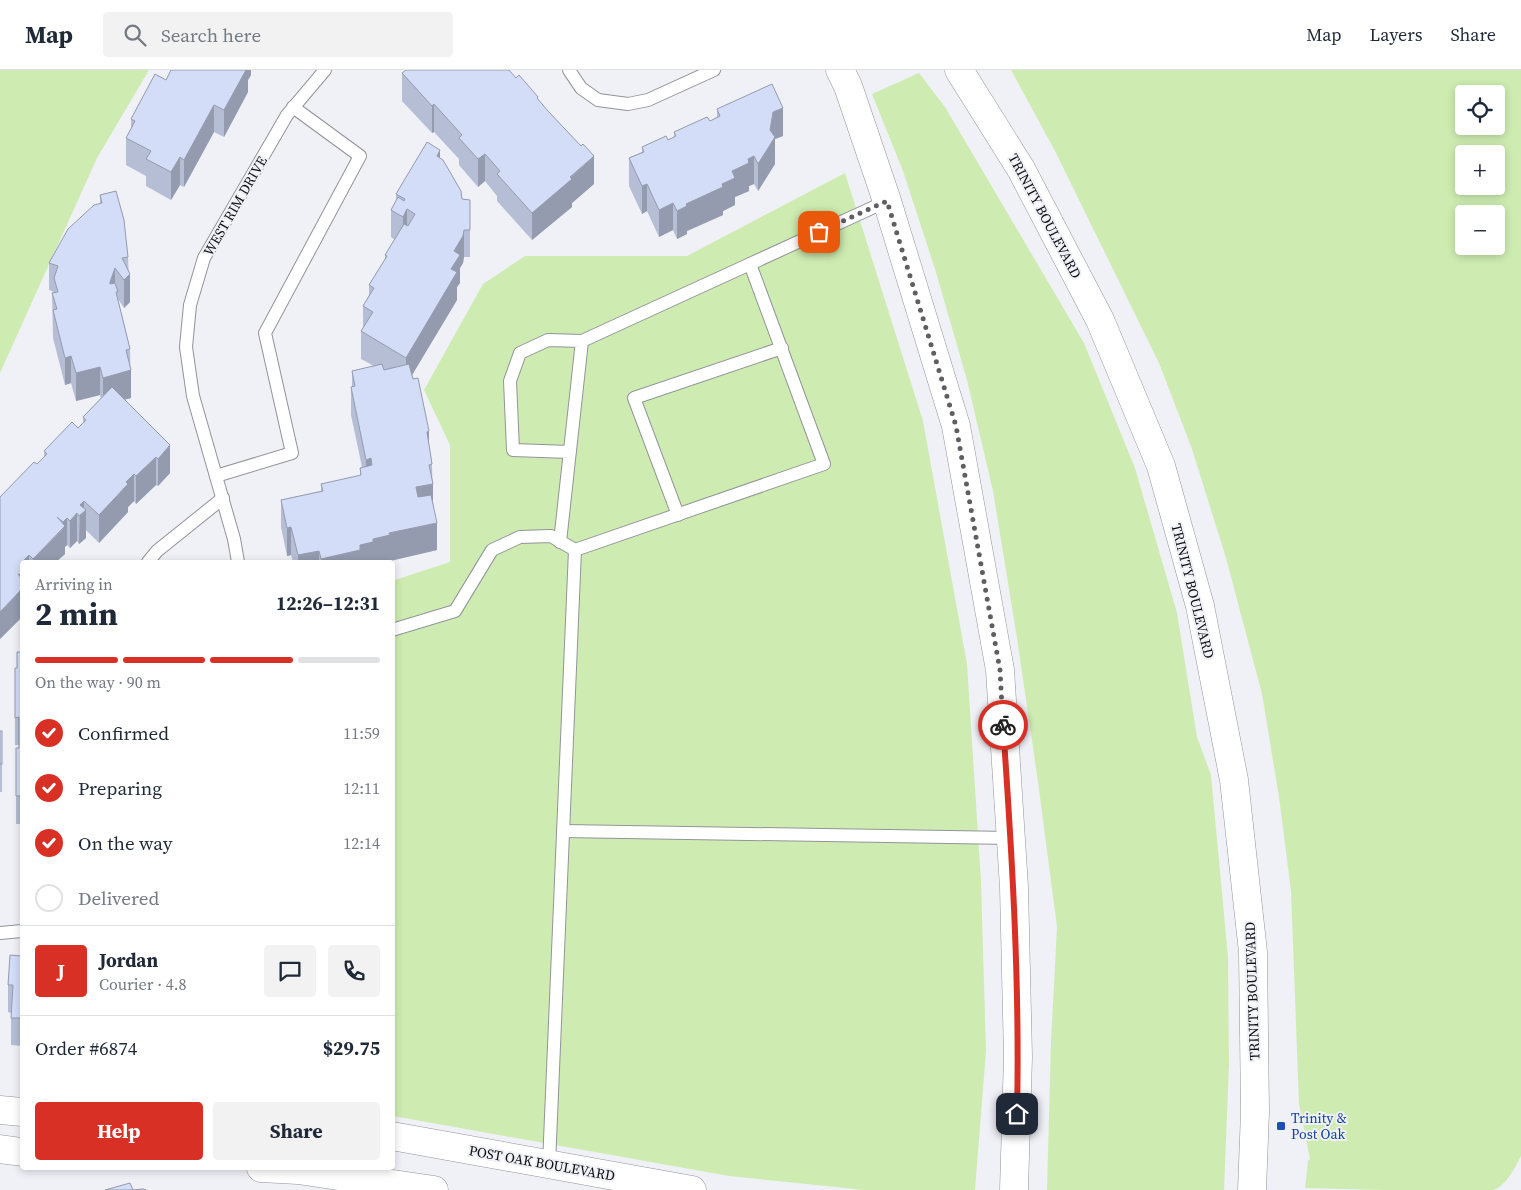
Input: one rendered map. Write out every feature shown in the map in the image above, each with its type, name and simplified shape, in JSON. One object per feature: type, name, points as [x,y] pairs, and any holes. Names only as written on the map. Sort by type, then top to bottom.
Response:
[{"type":"main road","points":[[840,70],[848,86],[887,201],[956,426],[1000,670],[1014,887],[1018,1057],[1014,1190]]},
{"type":"main road","name":"TRINITY BOULEVARD","points":[[960,70],[1021,169],[1100,320],[1161,466],[1200,606],[1234,780],[1253,952],[1255,1112],[1252,1190]]},
{"type":"main road","points":[[0,1110],[20,1112]]},
{"type":"main road","name":"POST OAK BOULEVARD","points":[[395,1137],[550,1164],[642,1185],[692,1190]]},
{"type":"main road","points":[[0,1149],[20,1152]]},
{"type":"main road","points":[[298,1170],[418,1189]]},
{"type":"lane","name":"WEST RIM DRIVE","points":[[238,560],[223,498],[193,396],[186,347],[190,305],[204,258],[287,115],[325,70]]},
{"type":"lane","points":[[569,70],[581,88],[598,100],[628,104],[648,100],[714,70]]},
{"type":"lane","points":[[216,476],[292,453],[265,333],[360,156],[293,107]]},
{"type":"lane","points":[[570,452],[513,450],[510,380],[520,353],[548,340],[582,341],[887,201]]},
{"type":"lane","points":[[395,629],[455,612],[492,550],[520,537],[551,536],[575,550],[824,464],[750,264]]},
{"type":"lane","points":[[560,542],[582,341]]},
{"type":"lane","points":[[678,515],[634,398],[782,348]]},
{"type":"lane","points":[[150,560],[157,551],[223,498]]},
{"type":"lane","points":[[550,1164],[575,550]]},
{"type":"lane","points":[[564,831],[1011,838]]},
{"type":"lane","points":[[0,933],[20,931]]},
{"type":"green space","points":[[0,70],[149,70],[97,158],[0,373]]},
{"type":"green space","points":[[1011,70],[1521,70],[1521,1156],[1506,1181],[1498,1188],[1493,1190],[1385,1190],[1305,1188],[1308,1161],[1310,1159],[1299,1104],[1291,891],[1279,797],[1262,694],[1226,558],[1192,449],[1159,363],[1055,151]]},
{"type":"green space","points":[[919,73],[945,107],[1084,343],[1135,468],[1177,613],[1197,737],[1211,775],[1228,957],[1229,1064],[1224,1190],[1047,1190],[1051,1042],[1057,927],[1017,638],[993,491],[967,380],[935,269],[903,171],[872,94]]},
{"type":"green space","points":[[845,173],[923,421],[967,664],[981,881],[986,1051],[975,1190],[865,1190],[729,1176],[395,1116],[395,580],[450,562],[450,445],[424,390],[483,284],[525,256],[687,256]]},
{"type":"building","points":[[171,70],[246,70],[224,110],[214,105],[184,160],[180,157],[171,172],[146,159],[151,151],[126,138],[135,121],[131,119],[155,74],[166,80]]},
{"type":"building","points":[[406,70],[509,70],[516,78],[519,75],[548,111],[581,146],[583,144],[594,156],[570,177],[572,179],[532,213],[497,174],[500,171],[485,154],[478,159],[459,138],[462,135],[402,73]]},
{"type":"building","points":[[772,84],[783,108],[773,112],[770,130],[775,137],[758,164],[754,156],[748,159],[749,163],[732,171],[735,178],[722,184],[723,187],[686,204],[687,206],[677,211],[673,203],[659,210],[647,184],[642,186],[629,158],[644,152],[642,147],[666,136],[668,140],[676,136],[674,132],[707,117],[710,121],[720,116],[717,109]]},
{"type":"building","points":[[427,142],[440,150],[437,156],[443,160],[461,191],[462,199],[470,200],[470,230],[464,230],[463,236],[454,251],[460,255],[451,269],[457,272],[406,358],[361,331],[373,312],[363,306],[374,288],[369,285],[387,256],[385,255],[404,224],[408,226],[415,214],[407,209],[403,217],[391,210],[398,197],[404,201],[405,199],[396,194]]},
{"type":"building","points":[[116,191],[124,220],[128,257],[122,258],[130,274],[124,280],[115,268],[110,284],[115,283],[118,292],[116,292],[130,349],[126,350],[131,370],[103,378],[100,367],[76,373],[71,356],[65,358],[53,310],[57,309],[52,293],[58,292],[54,278],[58,266],[49,263],[68,229],[94,205],[102,203],[100,195]]},
{"type":"building","points":[[382,364],[384,370],[409,364],[413,379],[418,378],[429,431],[427,432],[432,464],[429,465],[433,484],[416,487],[418,497],[431,495],[437,523],[389,533],[390,535],[373,539],[373,542],[360,545],[360,550],[321,559],[319,551],[298,555],[291,527],[287,528],[281,500],[323,491],[321,484],[361,475],[360,468],[372,465],[371,458],[366,460],[351,387],[355,386],[352,371]]},
{"type":"building","points":[[112,387],[170,445],[158,459],[156,457],[136,476],[134,474],[126,482],[128,484],[99,515],[84,501],[80,505],[86,510],[79,516],[77,513],[70,521],[67,518],[63,522],[57,517],[65,526],[33,559],[29,555],[24,560],[20,560],[20,574],[18,574],[20,576],[20,591],[0,612],[0,497],[34,462],[37,464],[47,454],[44,451],[72,422],[78,428],[86,420],[83,417]]},
{"type":"building","points":[[17,652],[20,652],[20,796],[16,796],[16,748],[19,748],[19,717],[15,718],[15,668],[17,668]]},
{"type":"building","points":[[0,731],[2,731],[2,764],[0,764]]},
{"type":"building","points":[[10,955],[20,956],[20,1018],[11,1018],[13,985],[8,985]]},
{"type":"building","points":[[130,1183],[133,1190],[105,1190]]},
{"type":"way so far","points":[[819,232],[887,201],[956,426],[1000,670],[1003,725]]},
{"type":"place","name":"Trinity & Post Oak","points":[[1281,1126]]},
{"type":"route","points":[[1003,725],[1014,887],[1018,1057],[1017,1114]]}]
